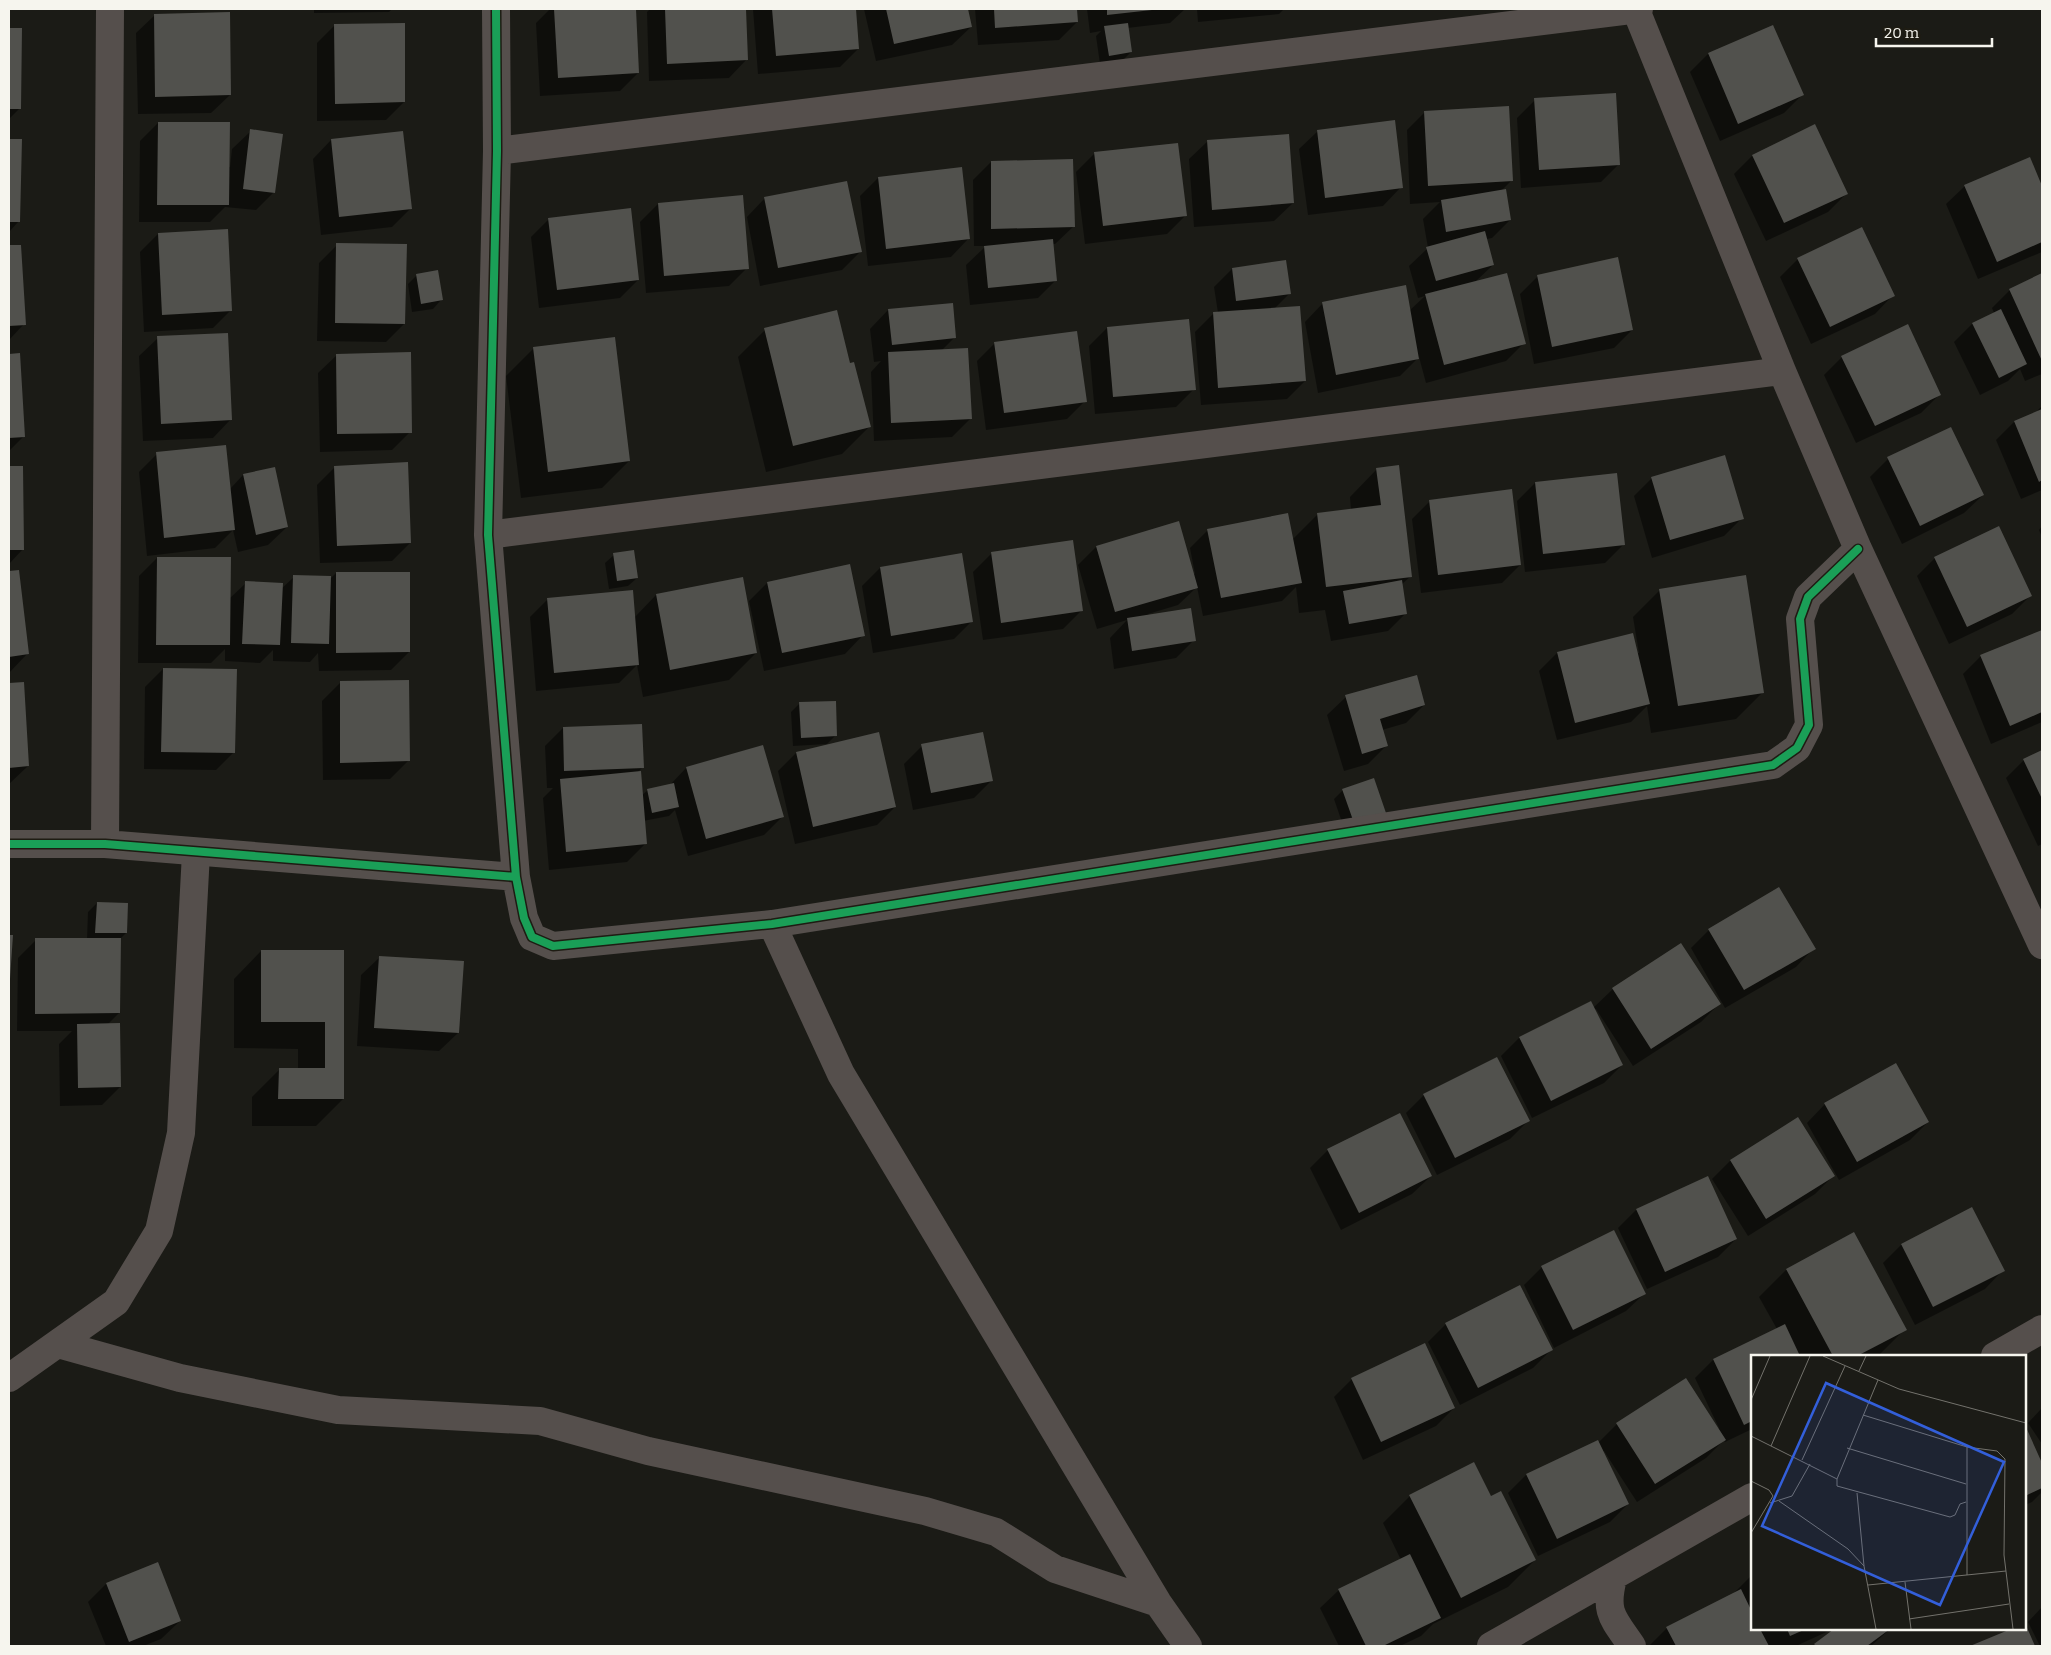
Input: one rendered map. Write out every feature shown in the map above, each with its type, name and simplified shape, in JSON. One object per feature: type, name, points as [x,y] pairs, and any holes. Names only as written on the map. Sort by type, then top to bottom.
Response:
[{"type":"street","points":[[105,844],[110,9]]},
{"type":"street","points":[[496,9],[497,151],[488,536],[516,877],[524,918],[532,937],[553,946],[772,924],[1773,765],[1797,748],[1808,725],[1800,619],[1808,597],[1858,549]]},
{"type":"street","points":[[497,151],[1637,9],[1782,370],[1858,549],[2042,945]]},
{"type":"street","points":[[488,536],[1782,370]]},
{"type":"street","points":[[9,844],[105,844],[196,853],[516,877]]},
{"type":"street","points":[[9,1378],[116,1302],[159,1231],[182,1134],[196,853]]},
{"type":"street","points":[[772,924],[842,1074],[1158,1603],[1188,1646]]},
{"type":"street","points":[[1997,1355],[2042,1329]]},
{"type":"street","points":[[58,1344],[180,1378],[338,1410],[540,1422],[648,1451],[924,1511],[996,1532],[1055,1569],[1158,1603]]},
{"type":"street","points":[[1491,1646],[1751,1498]]},
{"type":"street","points":[[1613,1578],[1608,1596],[1609,1612],[1632,1646]]},
{"type":"building","points":[[554,9],[636,9],[639,73],[558,78]]},
{"type":"building","points":[[665,9],[746,9],[748,60],[667,64]]},
{"type":"building","points":[[772,9],[856,9],[859,49],[776,56]]},
{"type":"building","points":[[886,9],[968,9],[972,27],[894,44]]},
{"type":"building","points":[[994,9],[1077,9],[1078,22],[995,28]]},
{"type":"building","points":[[1107,9],[1151,9],[1152,10],[1107,15]]},
{"type":"building","points":[[230,12],[231,95],[155,97],[154,14]]},
{"type":"building","points":[[405,23],[405,102],[335,104],[334,24]]},
{"type":"building","points":[[1128,23],[1132,52],[1109,56],[1104,26]]},
{"type":"building","points":[[1773,25],[1804,95],[1738,124],[1708,53]]},
{"type":"building","points":[[9,28],[22,28],[21,109],[9,109]]},
{"type":"building","points":[[1616,93],[1620,165],[1539,170],[1534,98]]},
{"type":"building","points":[[1509,106],[1513,181],[1428,186],[1424,111]]},
{"type":"building","points":[[1395,120],[1403,188],[1325,198],[1317,130]]},
{"type":"building","points":[[158,122],[230,122],[229,205],[157,205]]},
{"type":"building","points":[[1815,124],[1848,194],[1784,223],[1752,155]]},
{"type":"building","points":[[250,129],[283,134],[275,193],[243,189]]},
{"type":"building","points":[[403,131],[412,209],[339,217],[331,139]]},
{"type":"building","points":[[1289,134],[1294,203],[1212,210],[1207,140]]},
{"type":"building","points":[[9,139],[22,139],[20,222],[9,222]]},
{"type":"building","points":[[1178,143],[1187,216],[1103,226],[1094,152]]},
{"type":"building","points":[[2030,157],[2042,186],[2042,242],[1997,262],[1964,185]]},
{"type":"building","points":[[1073,159],[1075,227],[991,229],[991,161]]},
{"type":"building","points":[[962,167],[970,239],[886,249],[878,177]]},
{"type":"building","points":[[847,181],[862,252],[778,268],[764,197]]},
{"type":"building","points":[[1506,189],[1511,220],[1446,232],[1441,200]]},
{"type":"building","points":[[743,195],[749,269],[664,276],[658,203]]},
{"type":"building","points":[[631,208],[639,280],[557,290],[548,218]]},
{"type":"building","points":[[1862,227],[1895,296],[1830,327],[1797,258]]},
{"type":"building","points":[[228,229],[232,311],[162,315],[158,233]]},
{"type":"building","points":[[1485,231],[1494,265],[1436,281],[1426,247]]},
{"type":"building","points":[[1053,239],[1057,281],[988,288],[984,246]]},
{"type":"building","points":[[336,243],[407,244],[405,324],[335,323]]},
{"type":"building","points":[[9,245],[21,245],[26,325],[9,326]]},
{"type":"building","points":[[1618,257],[1633,330],[1552,347],[1537,275]]},
{"type":"building","points":[[1286,260],[1291,294],[1236,301],[1232,268]]},
{"type":"building","points":[[438,270],[443,300],[421,304],[416,274]]},
{"type":"building","points":[[1507,273],[1526,344],[1444,365],[1425,294]]},
{"type":"building","points":[[2042,273],[2042,361],[2009,289]]},
{"type":"building","points":[[1406,285],[1419,359],[1336,375],[1322,302]]},
{"type":"building","points":[[953,303],[956,338],[892,345],[888,309]]},
{"type":"building","points":[[1300,306],[1306,381],[1218,388],[1213,312]]},
{"type":"building","points":[[2001,309],[2027,364],[1999,378],[1972,323]]},
{"type":"building","points":[[837,310],[850,363],[854,362],[871,427],[793,446],[764,328]]},
{"type":"building","points":[[1189,319],[1196,390],[1113,397],[1107,327]]},
{"type":"building","points":[[1908,324],[1941,395],[1875,426],[1841,356]]},
{"type":"building","points":[[1077,331],[1087,402],[1004,413],[994,342]]},
{"type":"building","points":[[228,333],[232,420],[161,424],[157,336]]},
{"type":"building","points":[[615,337],[630,461],[548,472],[533,347]]},
{"type":"building","points":[[968,348],[972,419],[891,423],[888,352]]},
{"type":"building","points":[[411,352],[412,433],[337,434],[336,354]]},
{"type":"building","points":[[20,353],[25,437],[9,438],[9,354]]},
{"type":"building","points":[[2042,409],[2042,480],[2039,482],[2014,421]]},
{"type":"building","points":[[1951,427],[1984,495],[1920,526],[1887,457]]},
{"type":"building","points":[[226,445],[235,530],[164,538],[156,452]]},
{"type":"building","points":[[1725,455],[1744,519],[1670,540],[1651,477]]},
{"type":"building","points":[[408,462],[411,543],[337,546],[334,466]]},
{"type":"building","points":[[1399,465],[1412,577],[1326,587],[1317,513],[1381,505],[1376,468]]},
{"type":"building","points":[[9,466],[23,466],[24,550],[9,550]]},
{"type":"building","points":[[275,467],[288,527],[256,535],[243,474]]},
{"type":"building","points":[[1617,473],[1625,545],[1543,554],[1535,482]]},
{"type":"building","points":[[1512,489],[1521,565],[1438,575],[1429,500]]},
{"type":"building","points":[[1288,513],[1302,583],[1221,598],[1207,529]]},
{"type":"building","points":[[1179,521],[1198,588],[1115,612],[1096,546]]},
{"type":"building","points":[[1999,526],[2032,596],[1967,627],[1934,557]]},
{"type":"building","points":[[1073,540],[1083,611],[1001,623],[991,552]]},
{"type":"building","points":[[634,550],[638,578],[617,581],[613,553]]},
{"type":"building","points":[[962,553],[973,622],[891,636],[880,567]]},
{"type":"building","points":[[157,557],[231,557],[230,645],[156,645]]},
{"type":"building","points":[[850,564],[865,636],[782,653],[767,582]]},
{"type":"building","points":[[19,570],[29,654],[9,657],[9,571]]},
{"type":"building","points":[[336,572],[410,572],[410,652],[336,653]]},
{"type":"building","points":[[293,575],[331,576],[329,644],[291,643]]},
{"type":"building","points":[[1746,575],[1764,693],[1678,706],[1659,589]]},
{"type":"building","points":[[743,577],[757,653],[670,670],[656,594]]},
{"type":"building","points":[[1402,580],[1407,614],[1349,624],[1343,591]]},
{"type":"building","points":[[245,581],[283,583],[280,645],[242,644]]},
{"type":"building","points":[[633,590],[639,665],[554,673],[547,598]]},
{"type":"building","points":[[1191,608],[1196,641],[1132,651],[1127,618]]},
{"type":"building","points":[[2042,630],[2042,712],[2010,726],[1980,655]]},
{"type":"building","points":[[1633,633],[1650,704],[1575,723],[1557,652]]},
{"type":"building","points":[[163,668],[237,669],[235,753],[161,752]]},
{"type":"building","points":[[1417,675],[1425,705],[1380,719],[1388,746],[1362,754],[1345,695]]},
{"type":"building","points":[[409,680],[410,761],[340,763],[340,681]]},
{"type":"building","points":[[24,682],[29,766],[9,768],[9,683]]},
{"type":"building","points":[[836,701],[837,736],[801,738],[799,702]]},
{"type":"building","points":[[642,724],[644,768],[564,771],[563,727]]},
{"type":"building","points":[[879,732],[896,807],[813,827],[796,752]]},
{"type":"building","points":[[983,732],[993,781],[931,793],[921,744]]},
{"type":"building","points":[[763,745],[784,817],[706,839],[686,767]]},
{"type":"building","points":[[2042,750],[2042,799],[2023,759]]},
{"type":"building","points":[[641,771],[647,844],[566,852],[560,779]]},
{"type":"building","points":[[1374,778],[1386,813],[1354,823],[1342,789]]},
{"type":"building","points":[[674,783],[679,807],[652,813],[647,789]]},
{"type":"building","points":[[1779,887],[1816,949],[1744,990],[1708,929]]},
{"type":"building","points":[[97,902],[128,903],[127,933],[95,933]]},
{"type":"building","points":[[9,935],[13,935],[10,979],[9,979]]},
{"type":"building","points":[[35,938],[121,938],[120,1013],[35,1014]]},
{"type":"building","points":[[1681,943],[1721,1004],[1651,1049],[1612,988]]},
{"type":"building","points":[[261,950],[344,950],[344,1099],[278,1099],[279,1068],[325,1068],[325,1022],[261,1022]]},
{"type":"building","points":[[379,956],[464,961],[459,1033],[374,1028]]},
{"type":"building","points":[[1591,1001],[1623,1065],[1551,1101],[1519,1037]]},
{"type":"building","points":[[120,1023],[121,1087],[78,1088],[77,1024]]},
{"type":"building","points":[[1497,1057],[1530,1121],[1455,1158],[1423,1094]]},
{"type":"building","points":[[1896,1063],[1929,1122],[1857,1162],[1824,1103]]},
{"type":"building","points":[[1400,1113],[1432,1176],[1359,1213],[1327,1149]]},
{"type":"building","points":[[1798,1117],[1835,1176],[1766,1219],[1730,1160]]},
{"type":"building","points":[[1708,1176],[1737,1239],[1665,1272],[1636,1209]]},
{"type":"building","points":[[1972,1207],[2005,1271],[1933,1307],[1901,1244]]},
{"type":"building","points":[[1614,1230],[1646,1294],[1573,1330],[1541,1266]]},
{"type":"building","points":[[1854,1232],[1907,1330],[1859,1355],[1832,1355],[1786,1269]]},
{"type":"building","points":[[1520,1285],[1553,1350],[1478,1388],[1445,1323]]},
{"type":"building","points":[[1785,1324],[1800,1355],[1751,1355],[1751,1422],[1744,1425],[1713,1359]]},
{"type":"building","points":[[1425,1343],[1455,1408],[1381,1442],[1351,1378]]},
{"type":"building","points":[[1686,1378],[1726,1440],[1655,1484],[1616,1423]]},
{"type":"building","points":[[2026,1427],[2042,1463],[2042,1488],[2026,1496]]},
{"type":"building","points":[[1598,1440],[1629,1504],[1557,1539],[1526,1474]]},
{"type":"building","points":[[1474,1462],[1491,1496],[1501,1491],[1536,1560],[1461,1598],[1409,1495]]},
{"type":"building","points":[[1410,1554],[1441,1618],[1383,1646],[1366,1646],[1338,1589]]},
{"type":"building","points":[[158,1562],[181,1621],[129,1642],[106,1583]]},
{"type":"building","points":[[1741,1589],[1751,1610],[1751,1630],[1761,1630],[1769,1646],[1676,1646],[1666,1627]]},
{"type":"building","points":[[2026,1625],[2035,1646],[1970,1646],[2009,1630],[2026,1630]]},
{"type":"building","points":[[1787,1630],[1804,1630],[1790,1636]]},
{"type":"building","points":[[1833,1630],[1889,1630],[1867,1646],[1816,1646],[1814,1644]]},
{"type":"cycle path","points":[[9,844],[105,844],[516,877],[488,535],[497,151],[496,9]]},
{"type":"cycle path","points":[[516,877],[524,918],[532,937],[553,946],[772,924],[1773,765],[1797,748],[1809,725],[1800,619],[1808,597],[1858,549]]}]
